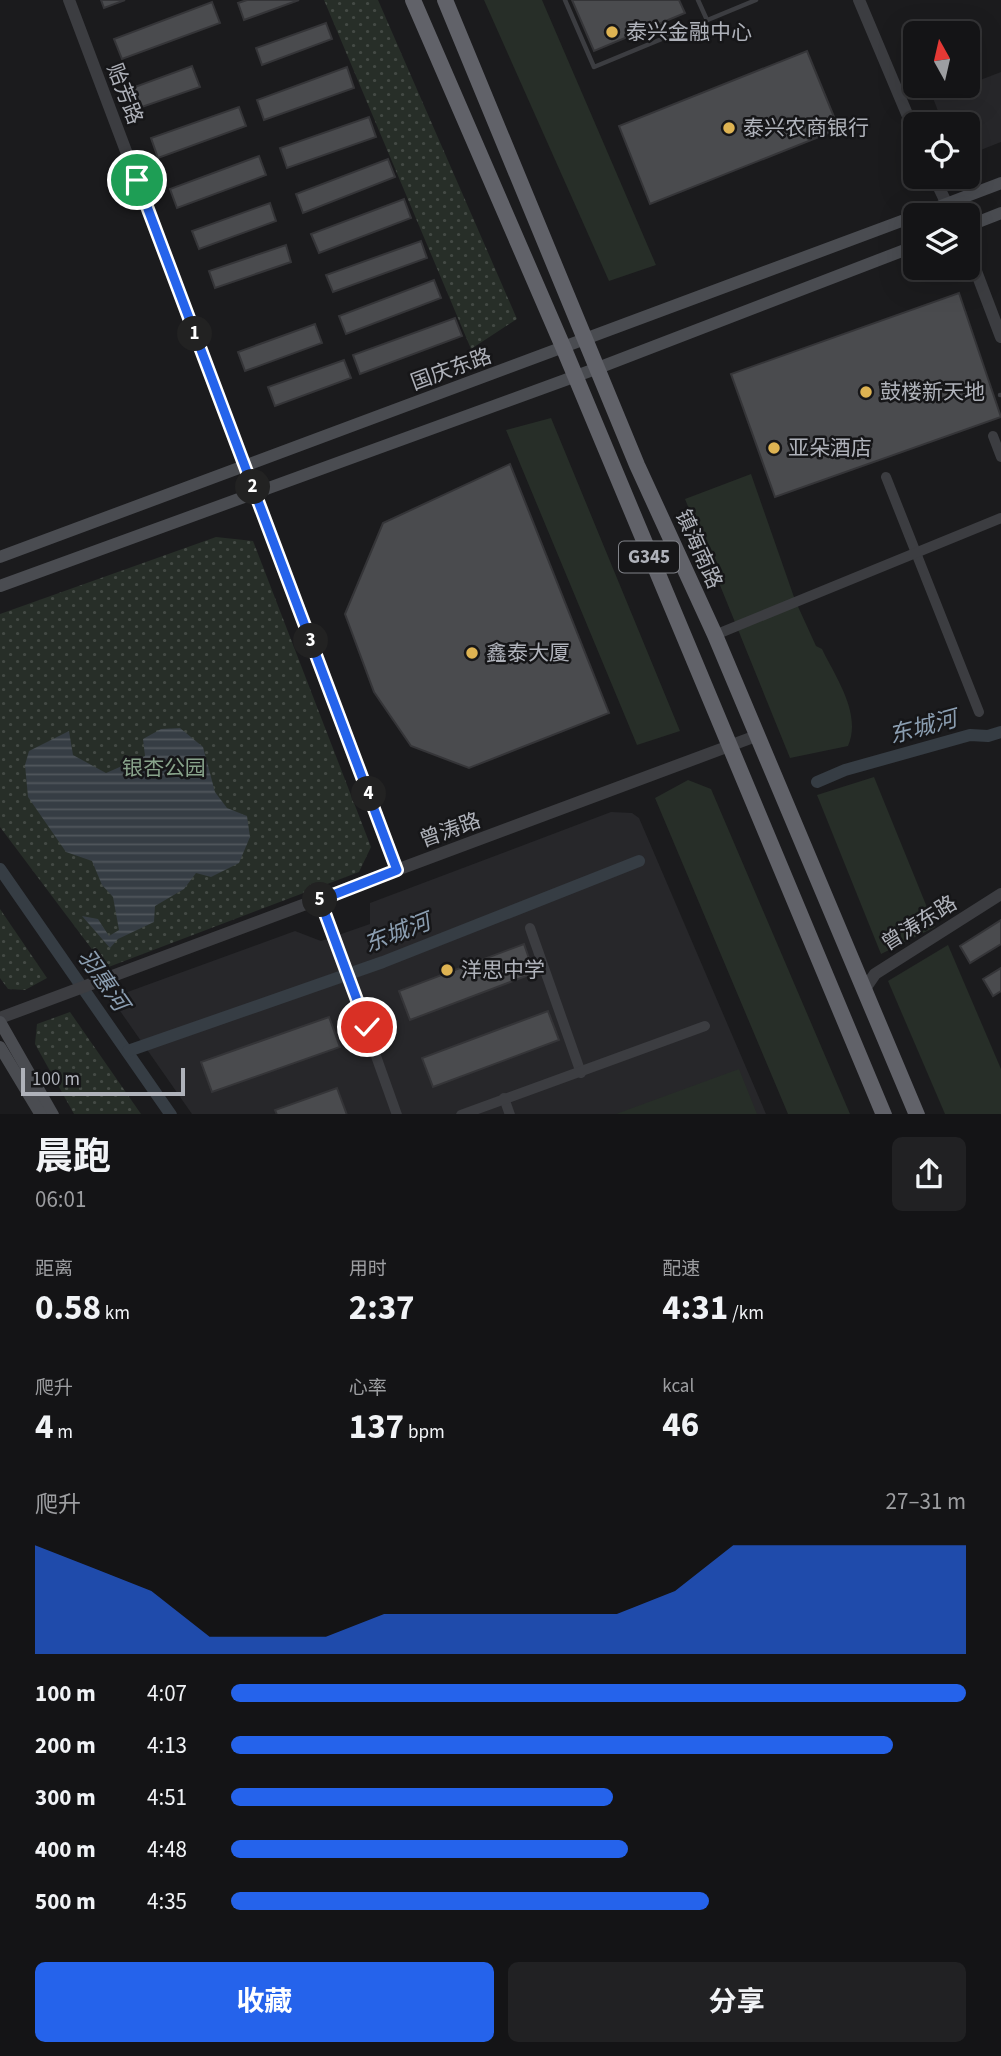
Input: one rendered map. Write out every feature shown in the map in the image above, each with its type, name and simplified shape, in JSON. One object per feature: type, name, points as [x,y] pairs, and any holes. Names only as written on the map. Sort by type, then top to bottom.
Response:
[{"type":"highway","name":"G345","points":[[413,0],[575,375],[727,747],[884,1114]]},
{"type":"highway","name":"镇海南路","points":[[445,0],[637,465],[715,635],[917,1114]]},
{"type":"main road","name":"国庆东路","points":[[962,203],[1001,183]]},
{"type":"main road","points":[[980,221],[1001,213]]},
{"type":"main road","name":"国庆东路","points":[[0,556],[586,341],[903,221]]},
{"type":"main road","points":[[0,586],[598,368],[903,251]]},
{"type":"main road","points":[[0,1020],[52,1114]]},
{"type":"main road","points":[[0,1047],[40,1114]]},
{"type":"street","name":"贻芳路","points":[[69,0],[397,870]]},
{"type":"street","points":[[859,0],[906,112]]},
{"type":"street","points":[[979,280],[1001,337]]},
{"type":"street","points":[[993,436],[1001,457]]},
{"type":"street","points":[[886,477],[979,712]]},
{"type":"street","points":[[715,635],[1001,518]]},
{"type":"street","name":"曾涛路","points":[[0,1020],[756,736]]},
{"type":"street","name":"曾涛东路","points":[[863,990],[875,974],[1001,894]]},
{"type":"street","points":[[320,900],[397,1114]]},
{"type":"street","points":[[530,928],[581,1073]]},
{"type":"street","points":[[464,1114],[705,1026]]},
{"type":"street","points":[[504,1098],[510,1114]]},
{"type":"lane","points":[[565,0],[594,67],[756,0]]},
{"type":"lane","points":[[698,0],[707,20]]},
{"type":"shaded area","points":[[1001,72],[1001,142],[980,150],[980,112],[938,112],[933,98],[980,98],[980,80]]},
{"type":"shaded area","points":[[180,728],[203,747],[215,792],[227,808],[247,816],[250,837],[239,863],[211,877],[196,873],[184,889],[155,906],[154,922],[118,939],[110,948],[82,916],[98,919],[109,936],[119,930],[113,897],[102,885],[92,861],[66,852],[28,797],[25,765],[29,751],[69,731],[73,755],[106,773],[145,756],[143,739],[161,729]]},
{"type":"shaded area","name":"洋思中学","points":[[611,812],[632,813],[639,818],[766,1114],[192,1114],[111,998],[295,931],[321,941],[370,924],[370,903]]},
{"type":"green space","points":[[324,0],[378,0],[517,319],[471,349]]},
{"type":"green space","points":[[484,0],[542,0],[656,265],[609,281]]},
{"type":"green space","points":[[551,418],[680,731],[637,745],[506,430]]},
{"type":"green space","points":[[751,474],[795,600],[816,646],[822,649],[846,696],[852,721],[848,746],[790,758],[685,499]]},
{"type":"green space","name":"银杏公园","points":[[216,537],[253,541],[371,847],[359,872],[106,968],[0,827],[0,614]]},
{"type":"green space","points":[[874,777],[935,927],[881,954],[817,795]]},
{"type":"green space","points":[[688,780],[711,789],[850,1114],[788,1114],[655,798]]},
{"type":"green space","points":[[0,909],[47,978],[25,990],[8,989],[0,978]]},
{"type":"green space","points":[[948,945],[1001,1069],[1001,1114],[945,1114],[888,981]]},
{"type":"green space","points":[[70,1012],[141,1114],[74,1114],[35,1044],[37,1024]]},
{"type":"green space","points":[[739,1069],[757,1114],[616,1114]]},
{"type":"building","points":[[101,0],[125,0],[104,8]]},
{"type":"building","points":[[247,0],[299,0],[244,20],[238,3]]},
{"type":"building","name":"泰兴金融中心","points":[[572,0],[679,0],[685,13],[594,51]]},
{"type":"building","points":[[212,2],[220,23],[122,59],[114,39]]},
{"type":"building","points":[[326,23],[332,39],[262,65],[256,48]]},
{"type":"building","name":"泰兴农商银行","points":[[807,51],[839,129],[650,204],[619,126]]},
{"type":"building","points":[[192,66],[200,87],[139,108],[132,88]]},
{"type":"building","points":[[347,67],[354,88],[264,120],[257,100]]},
{"type":"building","points":[[239,107],[246,126],[158,158],[151,138]]},
{"type":"building","points":[[369,117],[376,137],[287,168],[280,148]]},
{"type":"building","points":[[259,156],[266,175],[177,208],[170,189]]},
{"type":"building","points":[[388,159],[395,177],[303,213],[296,194]]},
{"type":"building","points":[[404,199],[411,218],[319,253],[311,234]]},
{"type":"building","points":[[270,203],[276,221],[199,249],[192,231]]},
{"type":"building","points":[[421,241],[427,258],[333,292],[326,275]]},
{"type":"building","points":[[286,245],[291,262],[215,288],[209,271]]},
{"type":"building","points":[[434,280],[441,298],[346,334],[339,316]]},
{"type":"building","name":"鼓楼新天地","points":[[959,293],[1001,417],[775,497],[731,374]]},
{"type":"building","points":[[455,318],[462,336],[360,374],[353,355]]},
{"type":"building","points":[[315,324],[322,343],[245,371],[238,352]]},
{"type":"building","points":[[344,360],[351,378],[275,406],[268,387]]},
{"type":"building","name":"鑫泰大厦","points":[[510,464],[609,713],[469,768],[411,746],[374,692],[345,614],[383,523]]},
{"type":"building","points":[[1001,920],[1001,944],[970,963],[960,946]]},
{"type":"building","points":[[524,944],[534,973],[410,1020],[399,991]]},
{"type":"building","points":[[1001,968],[1001,991],[993,996],[983,979]]},
{"type":"building","points":[[548,1011],[559,1040],[433,1087],[422,1058]]},
{"type":"building","points":[[329,1017],[340,1047],[212,1092],[201,1062]]},
{"type":"building","points":[[337,1088],[347,1114],[277,1114],[275,1110]]},
{"type":"waterway","name":"东城河","points":[[817,782],[845,770],[970,735],[988,736],[1001,732]]},
{"type":"waterway","name":"东城河","points":[[128,1051],[383,962],[639,861]]},
{"type":"waterway","name":"羽惠河","points":[[0,869],[170,1114]]},
{"type":"place","name":"泰兴金融中心","points":[[612,32]]},
{"type":"place","name":"泰兴农商银行","points":[[729,128]]},
{"type":"place","name":"鼓楼新天地","points":[[866,392]]},
{"type":"place","name":"亚朵酒店","points":[[774,448]]},
{"type":"place","name":"鑫泰大厦","points":[[472,653]]},
{"type":"place","name":"洋思中学","points":[[447,970]]},
{"type":"route","points":[[137,180],[397,870],[320,900],[367,1027]]}]
